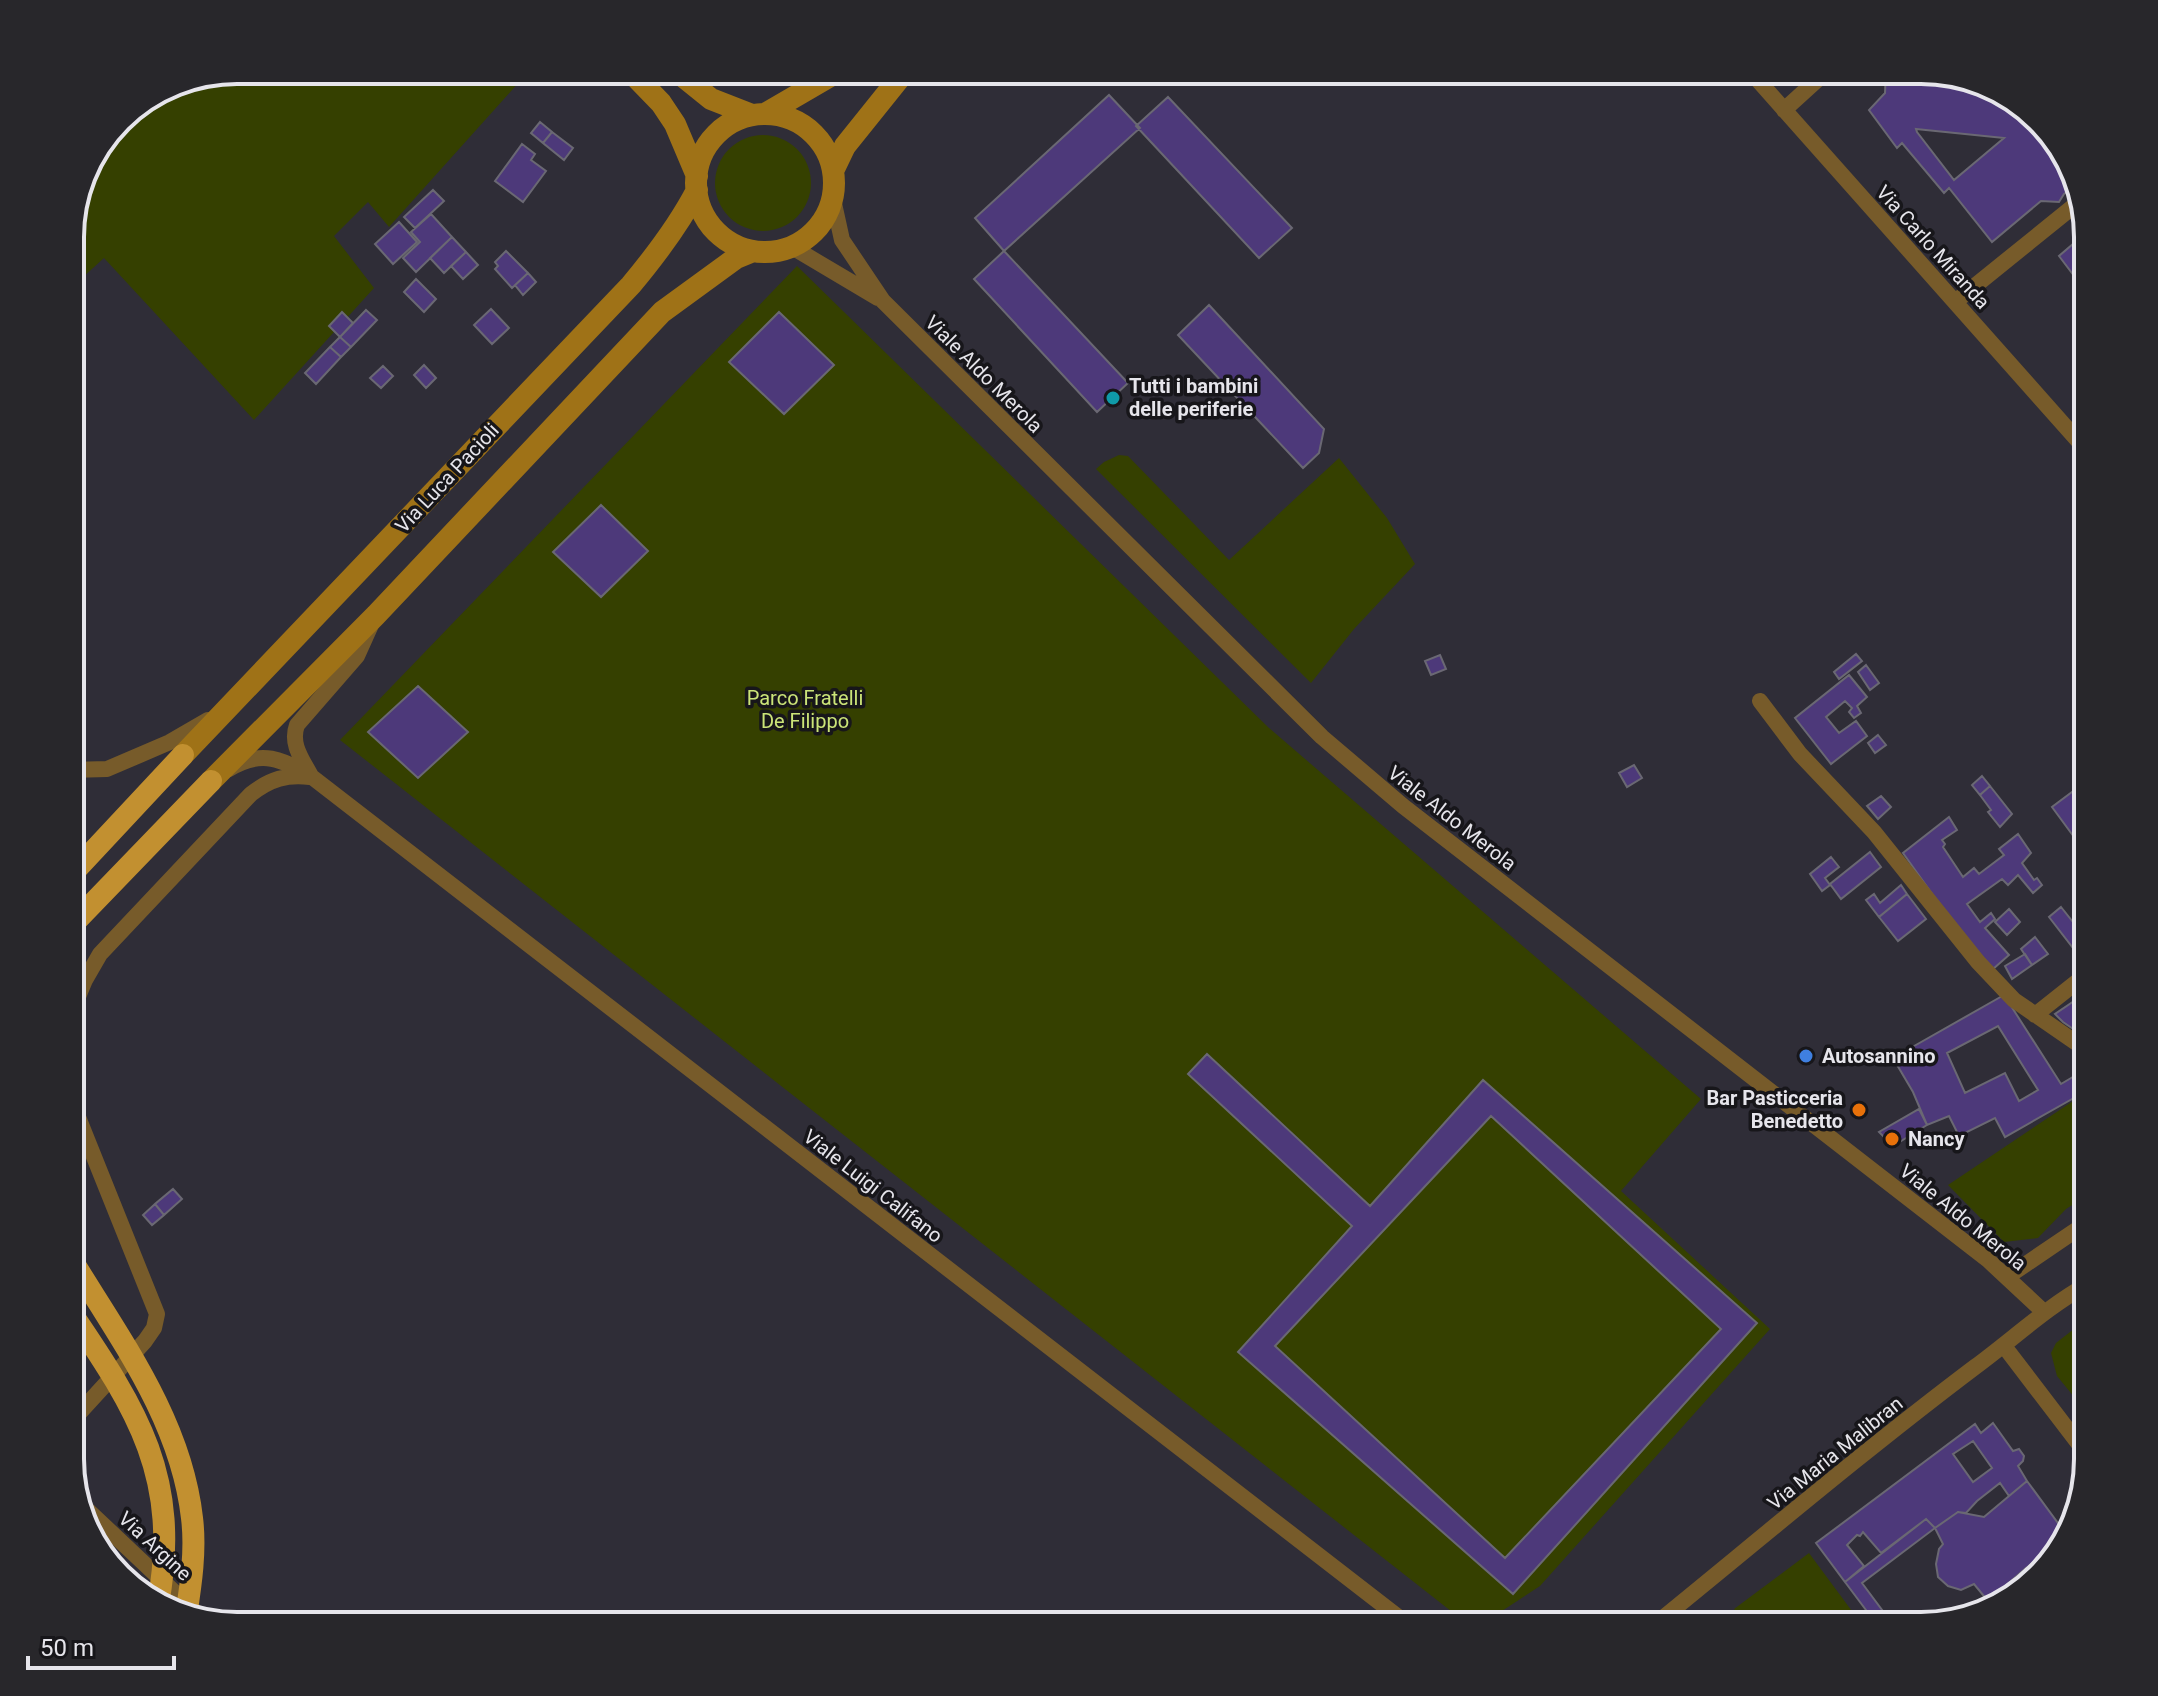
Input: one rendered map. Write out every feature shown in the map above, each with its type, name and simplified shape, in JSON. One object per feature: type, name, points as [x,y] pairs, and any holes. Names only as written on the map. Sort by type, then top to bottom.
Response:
[{"type":"highway","points":[[84,861],[183,755]]},
{"type":"highway","points":[[84,913],[211,781]]},
{"type":"highway","points":[[84,1280],[153,1394],[181,1464],[193,1521],[187,1604]]},
{"type":"highway","points":[[84,1331],[114,1375],[151,1452],[162,1497],[165,1533],[160,1592]]},
{"type":"main road","points":[[643,84],[675,124],[697,183],[705,215],[721,236],[736,246],[773,252],[792,247],[810,235],[825,219],[833,199],[830,158],[815,134],[792,119],[758,114],[711,99],[692,84]]},
{"type":"main road","points":[[697,183],[701,159],[709,143],[728,125],[758,114],[815,84]]},
{"type":"main road","points":[[833,171],[845,146],[895,84]]},
{"type":"main road","name":"Via Luca Pacioli","points":[[183,755],[631,285],[684,215],[697,183]]},
{"type":"main road","points":[[211,781],[376,615],[662,312],[736,258],[753,251]]},
{"type":"street","name":"Via Carlo Miranda","points":[[1761,84],[2074,436]]},
{"type":"street","points":[[1784,110],[1813,84]]},
{"type":"street","name":"Viale Aldo Merola","points":[[833,199],[842,240],[883,301],[1322,737],[1403,806],[1966,1243],[2044,1312]]},
{"type":"street","points":[[1955,302],[2071,208]]},
{"type":"street","name":"Viale Aldo Merola","points":[[792,247],[883,301]]},
{"type":"street","name":"Viale Luigi Califano","points":[[312,777],[295,747],[297,725],[357,656],[376,615]]},
{"type":"street","points":[[1760,701],[1800,754],[1874,832],[1978,962],[2014,1000],[2074,1041]]},
{"type":"street","points":[[84,770],[107,769],[170,742],[230,707]]},
{"type":"street","name":"Viale Luigi Califano","points":[[211,781],[241,761],[257,758],[288,762],[312,777],[1392,1612]]},
{"type":"street","points":[[84,982],[100,954],[251,794],[280,777],[312,777]]},
{"type":"street","points":[[2035,1015],[2074,984]]},
{"type":"street","points":[[84,1131],[157,1314],[154,1328],[145,1341],[84,1408]]},
{"type":"street","points":[[2007,1277],[2074,1232]]},
{"type":"street","name":"Via Maria Malibran","points":[[1670,1612],[1934,1398],[2044,1312],[2074,1293]]},
{"type":"street","points":[[2004,1346],[2074,1438]]},
{"type":"street","name":"Via Argine","points":[[96,1518],[186,1603]]},
{"type":"green space","points":[[227,84],[517,84],[389,227],[368,202],[334,236],[374,288],[254,420],[104,258],[84,276],[85,217],[89,197],[104,160],[122,136],[144,116],[178,96]]},
{"type":"green space","points":[[763,135],[781,139],[797,149],[807,165],[811,183],[807,201],[797,217],[781,227],[763,231],[745,227],[729,217],[719,201],[715,183],[719,165],[729,149],[745,139]]},
{"type":"green space","name":"Parco Fratelli De Filippo","points":[[797,266],[1269,728],[1701,1099],[1621,1191],[1770,1329],[1540,1586],[1500,1612],[1452,1612],[340,740]]},
{"type":"green space","points":[[1119,455],[1128,456],[1229,560],[1339,458],[1387,518],[1415,564],[1354,629],[1311,683],[1096,469]]},
{"type":"green space","points":[[2074,1100],[2074,1204],[2038,1238],[2004,1242],[1948,1185]]},
{"type":"green space","points":[[2074,1329],[2074,1397],[2057,1376],[2051,1353],[2056,1343]]},
{"type":"green space","points":[[1809,1553],[1853,1612],[1736,1612],[1734,1609]]},
{"type":"building","points":[[1885,84],[1941,85],[1980,96],[1998,104],[2036,136],[2058,169],[2067,192],[2059,202],[2041,201],[1992,242],[1949,188],[1944,193],[1902,143],[1897,148],[1869,110],[1885,93]],"holes":[[[1916,129],[2004,138],[1954,180]]]},
{"type":"building","points":[[1109,95],[1140,128],[1004,251],[975,218]]},
{"type":"building","points":[[1168,97],[1292,228],[1259,258],[1136,126]]},
{"type":"building","points":[[540,122],[552,132],[543,143],[531,133]]},
{"type":"building","points":[[552,132],[573,148],[564,160],[543,143]]},
{"type":"building","points":[[522,144],[535,154],[531,160],[546,171],[523,202],[495,181]]},
{"type":"building","points":[[433,190],[444,201],[415,228],[404,217]]},
{"type":"building","points":[[431,214],[452,237],[416,272],[403,258],[420,242],[411,232]]},
{"type":"building","points":[[399,222],[417,242],[393,264],[375,244]]},
{"type":"building","points":[[452,237],[466,252],[444,273],[430,258]]},
{"type":"building","points":[[2074,243],[2074,276],[2059,256]]},
{"type":"building","points":[[506,251],[528,273],[512,288],[495,269],[498,266],[495,262]]},
{"type":"building","points":[[1004,251],[1128,383],[1097,412],[974,279]]},
{"type":"building","points":[[466,252],[478,265],[463,279],[451,266]]},
{"type":"building","points":[[528,273],[536,282],[523,295],[515,285]]},
{"type":"building","points":[[416,279],[436,299],[424,312],[404,292]]},
{"type":"building","points":[[1209,305],[1324,429],[1319,453],[1303,468],[1178,335]]},
{"type":"building","points":[[491,309],[509,328],[492,344],[474,325]]},
{"type":"building","points":[[366,310],[377,320],[351,347],[340,337]]},
{"type":"building","points":[[342,312],[353,323],[340,337],[329,326]]},
{"type":"building","points":[[779,312],[834,365],[784,414],[729,362]]},
{"type":"building","points":[[340,337],[351,347],[341,357],[330,347]]},
{"type":"building","points":[[330,347],[341,357],[316,384],[305,373]]},
{"type":"building","points":[[424,365],[436,378],[426,388],[414,375]]},
{"type":"building","points":[[383,366],[393,376],[381,388],[370,378]]},
{"type":"building","points":[[601,505],[648,551],[601,597],[553,552]]},
{"type":"building","points":[[1856,654],[1862,661],[1839,679],[1834,672]]},
{"type":"building","points":[[1440,655],[1446,669],[1431,675],[1425,661]]},
{"type":"building","points":[[1866,665],[1879,683],[1870,690],[1858,672]]},
{"type":"building","points":[[1849,675],[1867,697],[1857,706],[1861,713],[1854,718],[1849,712],[1852,708],[1845,701],[1826,717],[1839,733],[1856,721],[1867,736],[1831,764],[1795,718]]},
{"type":"building","points":[[418,686],[468,732],[418,778],[368,732]]},
{"type":"building","points":[[1878,735],[1886,745],[1875,753],[1868,743]]},
{"type":"building","points":[[1634,765],[1642,778],[1627,787],[1619,773]]},
{"type":"building","points":[[1982,776],[1990,786],[1980,795],[1972,785]]},
{"type":"building","points":[[1990,786],[2012,814],[2000,827],[1980,795]]},
{"type":"building","points":[[2074,790],[2074,837],[2052,807]]},
{"type":"building","points":[[1881,796],[1891,807],[1878,819],[1867,806]]},
{"type":"building","points":[[1949,817],[1957,830],[1942,840],[1945,844],[1943,847],[1963,877],[1974,868],[1979,874],[2004,855],[1999,849],[2018,834],[2031,853],[2022,863],[2034,880],[2037,878],[2042,885],[2033,893],[2018,875],[2008,885],[2002,879],[1967,904],[1980,922],[1991,913],[1995,919],[1985,928],[2009,955],[1993,969],[1957,929],[1903,853]]},
{"type":"building","points":[[1870,852],[1881,867],[1841,899],[1830,884]]},
{"type":"building","points":[[1831,857],[1839,867],[1825,878],[1830,885],[1822,891],[1810,874]]},
{"type":"building","points":[[1901,885],[1907,894],[1879,917],[1866,900],[1874,894],[1880,903]]},
{"type":"building","points":[[1907,894],[1926,919],[1898,941],[1879,917]]},
{"type":"building","points":[[2061,907],[2074,923],[2074,949],[2049,917]]},
{"type":"building","points":[[2009,909],[2020,922],[2007,935],[1995,922]]},
{"type":"building","points":[[2035,937],[2048,954],[2032,965],[2021,949]]},
{"type":"building","points":[[2025,954],[2032,965],[2012,979],[2005,966]]},
{"type":"building","points":[[2004,995],[2061,1084],[2074,1076],[2074,1098],[2005,1137],[1995,1118],[1959,1136],[1949,1116],[1927,1125],[1913,1092],[1893,1058]],"holes":[[[1998,1026],[2038,1090],[2019,1101],[2005,1073],[1965,1093],[1947,1053]]]},
{"type":"building","points":[[2074,1001],[2074,1029],[2063,1022],[2055,1014]]},
{"type":"building","points":[[1207,1054],[1370,1206],[1483,1080],[1757,1323],[1513,1594],[1238,1352],[1352,1226],[1188,1074]],"holes":[[[1491,1116],[1721,1329],[1505,1558],[1275,1346]]]},
{"type":"building","points":[[1919,1109],[1927,1125],[1893,1146],[1879,1132]]},
{"type":"building","points":[[173,1189],[182,1199],[164,1215],[155,1204]]},
{"type":"building","points":[[155,1204],[164,1215],[152,1225],[143,1215]]},
{"type":"building","points":[[1993,1423],[2013,1451],[2019,1449],[2024,1456],[2018,1466],[2027,1481],[2009,1496],[2000,1483],[1966,1513],[1958,1512],[1935,1528],[1926,1519],[1881,1553],[1863,1532],[1857,1535],[1847,1545],[1864,1566],[1845,1582],[1816,1543],[1975,1424],[1981,1433]],"holes":[[[1973,1441],[1992,1468],[1973,1482],[1953,1454]]]},
{"type":"building","points":[[2027,1481],[2059,1525],[2033,1562],[1998,1592],[1985,1598],[1974,1584],[1961,1590],[1948,1586],[1938,1577],[1936,1564],[1943,1544],[1935,1528],[1958,1512],[1984,1517]]},
{"type":"building","points":[[1926,1519],[1935,1528],[1862,1583],[1884,1612],[1868,1612],[1845,1582]]},
{"type":"place","name":"Tutti i bambini delle periferie","points":[[1113,398]]},
{"type":"place","name":"Autosannino","points":[[1806,1056]]},
{"type":"place","name":"Bar Pasticceria Benedetto","points":[[1859,1110]]},
{"type":"place","name":"Nancy","points":[[1892,1139]]}]
